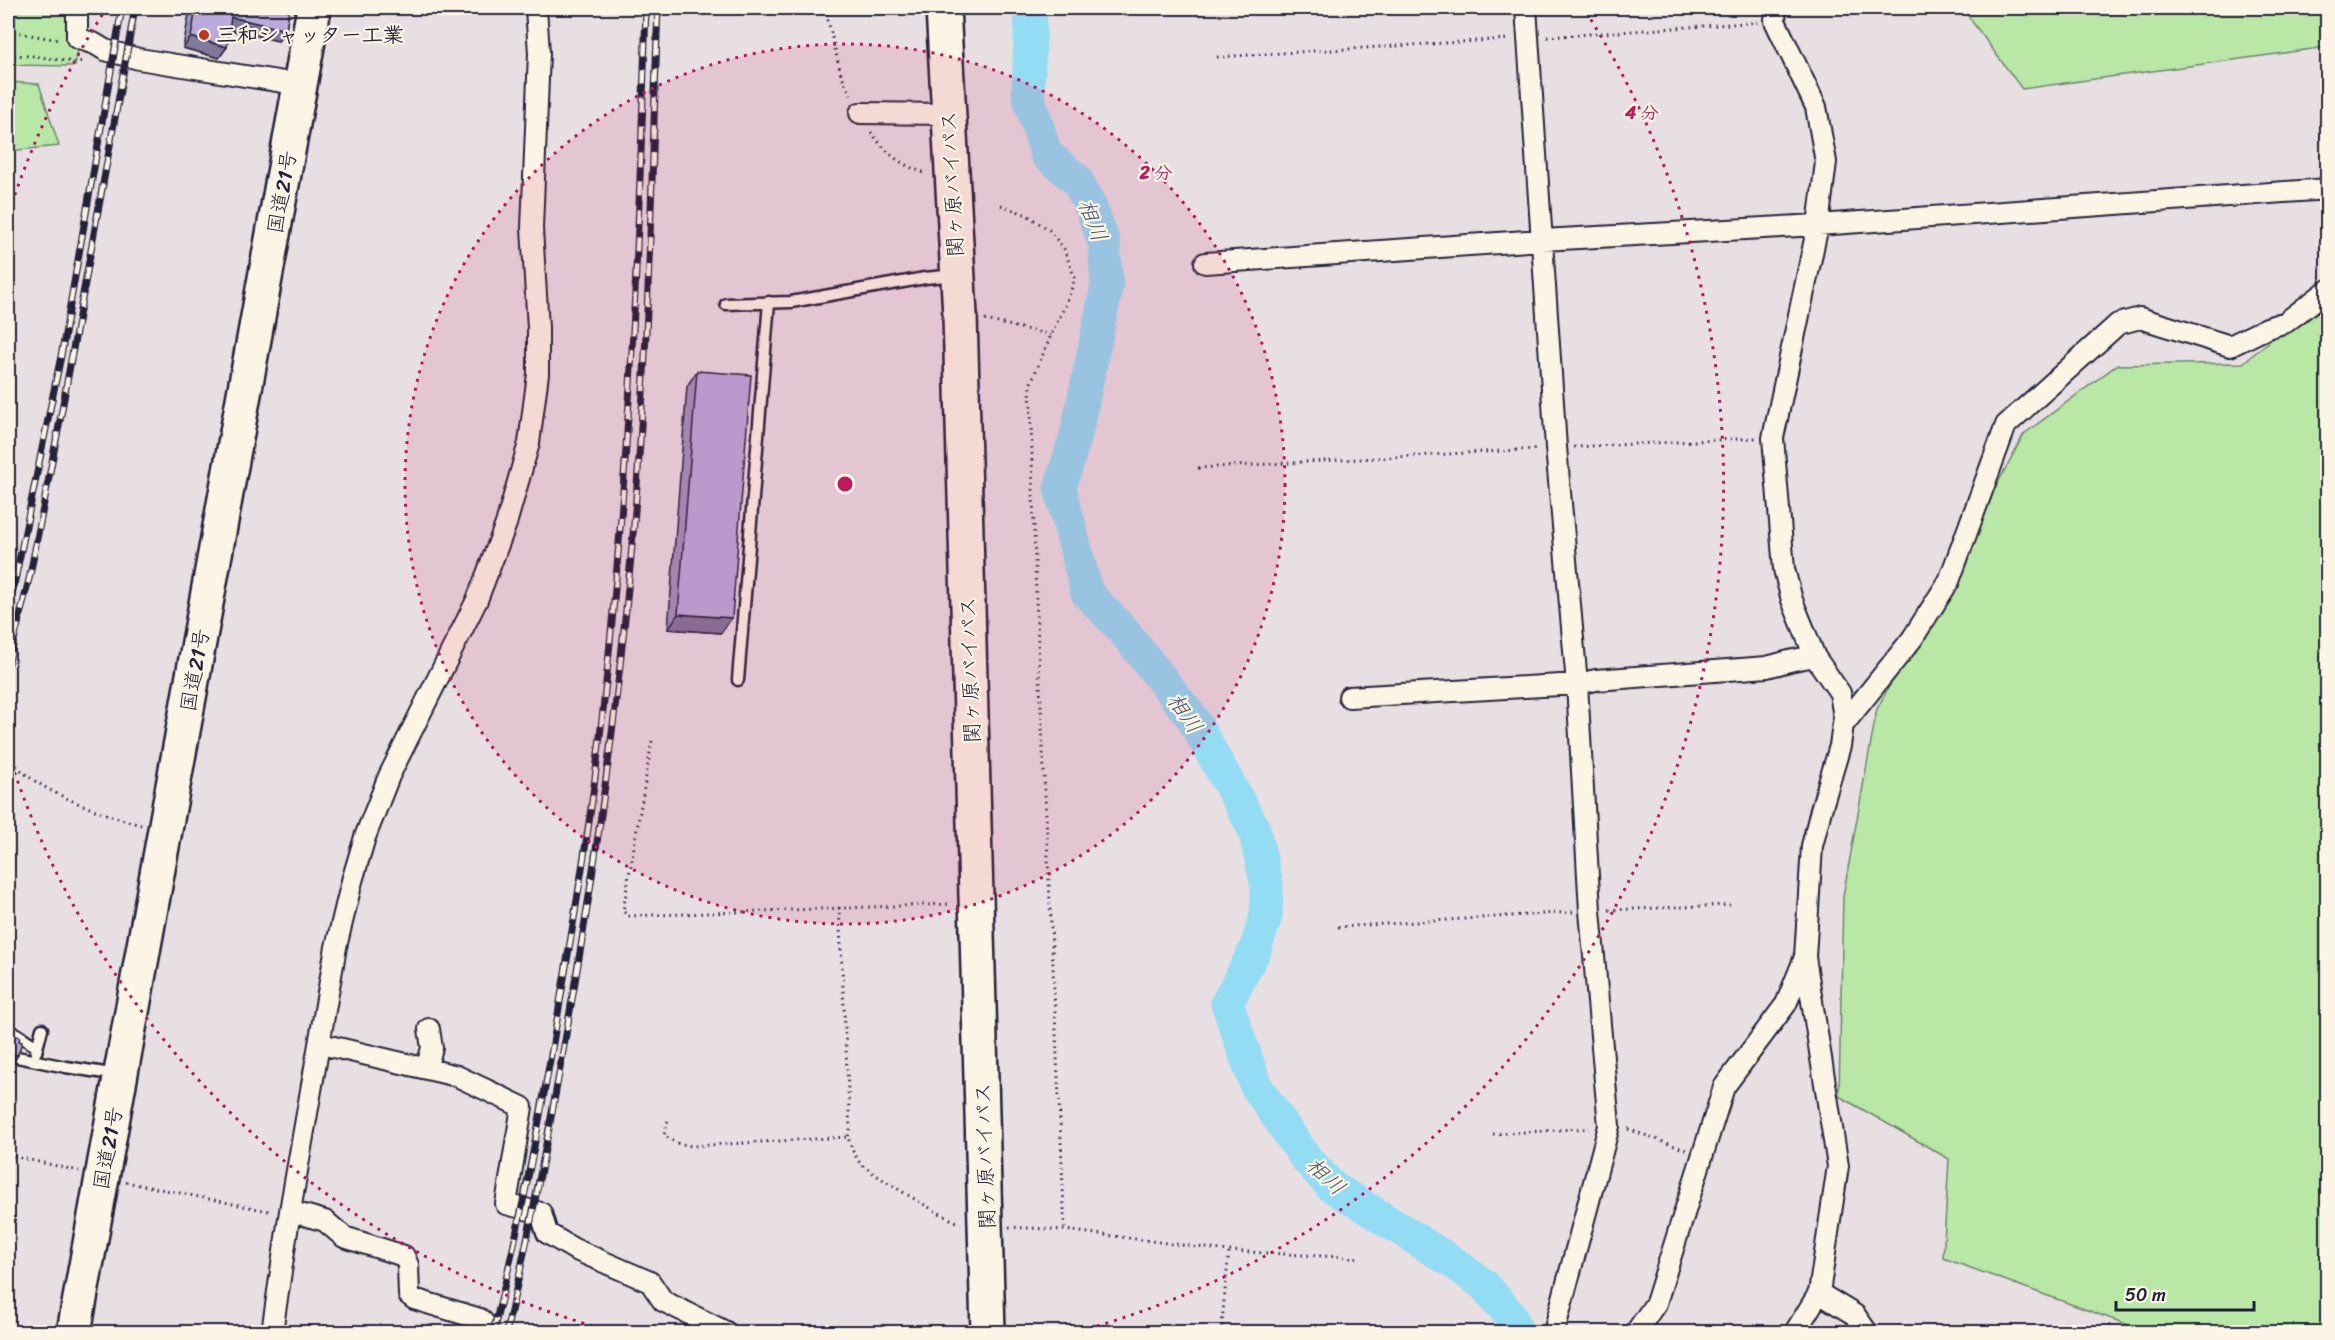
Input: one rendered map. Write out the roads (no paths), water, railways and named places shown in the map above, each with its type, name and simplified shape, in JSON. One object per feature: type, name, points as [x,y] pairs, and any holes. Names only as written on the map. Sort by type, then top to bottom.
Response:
[{"type":"highway","name":"国道21号","points":[[74,1332],[302,85],[314,8]]},
{"type":"highway","name":"関ヶ原バイパス","points":[[943,8],[960,315],[987,1226],[988,1332]]},
{"type":"street","points":[[77,8],[77,38],[96,44],[105,50],[139,59],[302,85]]},
{"type":"street","points":[[272,1332],[336,947],[365,837],[389,776],[477,600],[506,524],[529,442],[538,374],[538,328],[532,222],[539,53],[536,8]]},
{"type":"street","points":[[1526,8],[1556,447],[1577,684],[1590,911],[1610,1126],[1554,1332]]},
{"type":"street","points":[[1776,14],[1816,107],[1826,162],[1818,225],[1773,438],[1784,569],[1792,600],[1815,657],[1840,693],[1844,717],[1840,746],[1812,846],[1806,957],[1838,1166],[1819,1293],[1795,1332]]},
{"type":"street","points":[[860,113],[948,114]]},
{"type":"street","points":[[1205,262],[1818,225],[2328,189]]},
{"type":"street","points":[[1843,725],[1912,639],[1949,581],[2006,425],[2077,360],[2118,324],[2140,318],[2230,346],[2267,328],[2286,322],[2328,290]]},
{"type":"street","points":[[1349,697],[1577,684],[1596,680],[1767,668],[1797,657],[1815,657]]},
{"type":"street","points":[[1636,1332],[1656,1303],[1724,1087],[1786,1004],[1806,957]]},
{"type":"street","points":[[426,1069],[432,1048],[429,1029]]},
{"type":"street","points":[[321,1044],[457,1076],[522,1107],[506,1204],[541,1213],[547,1233],[574,1249],[650,1282],[663,1301],[726,1332]]},
{"type":"street","points":[[290,1213],[325,1221],[344,1237],[404,1256],[408,1265],[409,1295],[414,1299],[480,1319],[484,1323],[482,1332]]},
{"type":"street","points":[[1819,1293],[1855,1315],[1867,1332]]},
{"type":"lane","points":[[726,304],[791,302],[914,280],[957,275]]},
{"type":"lane","points":[[738,680],[769,302]]},
{"type":"lane","points":[[8,1028],[37,1047]]},
{"type":"lane","points":[[34,1060],[42,1029]]},
{"type":"lane","points":[[17,1057],[66,1068],[121,1075]]},
{"type":"waterway","name":"相川","points":[[1031,8],[1028,95],[1046,154],[1077,180],[1092,210],[1104,242],[1107,286],[1076,435],[1060,488],[1087,593],[1122,629],[1193,719],[1254,829],[1267,886],[1266,916],[1255,950],[1227,1003],[1256,1086],[1305,1157],[1331,1186],[1454,1263],[1484,1285],[1511,1316],[1517,1332]]},
{"type":"railway","points":[[8,604],[13,590],[62,351],[122,8]]},
{"type":"railway","points":[[8,665],[30,575],[61,415],[135,8]]},
{"type":"railway","points":[[493,1332],[523,1205],[555,1033],[595,778],[615,586],[630,393],[646,8]]},
{"type":"railway","points":[[506,1332],[540,1178],[568,1023],[596,849],[619,674],[637,489],[648,283],[658,8]]},
{"type":"place","name":"三和シャッター工業","points":[[204,35]]}]
